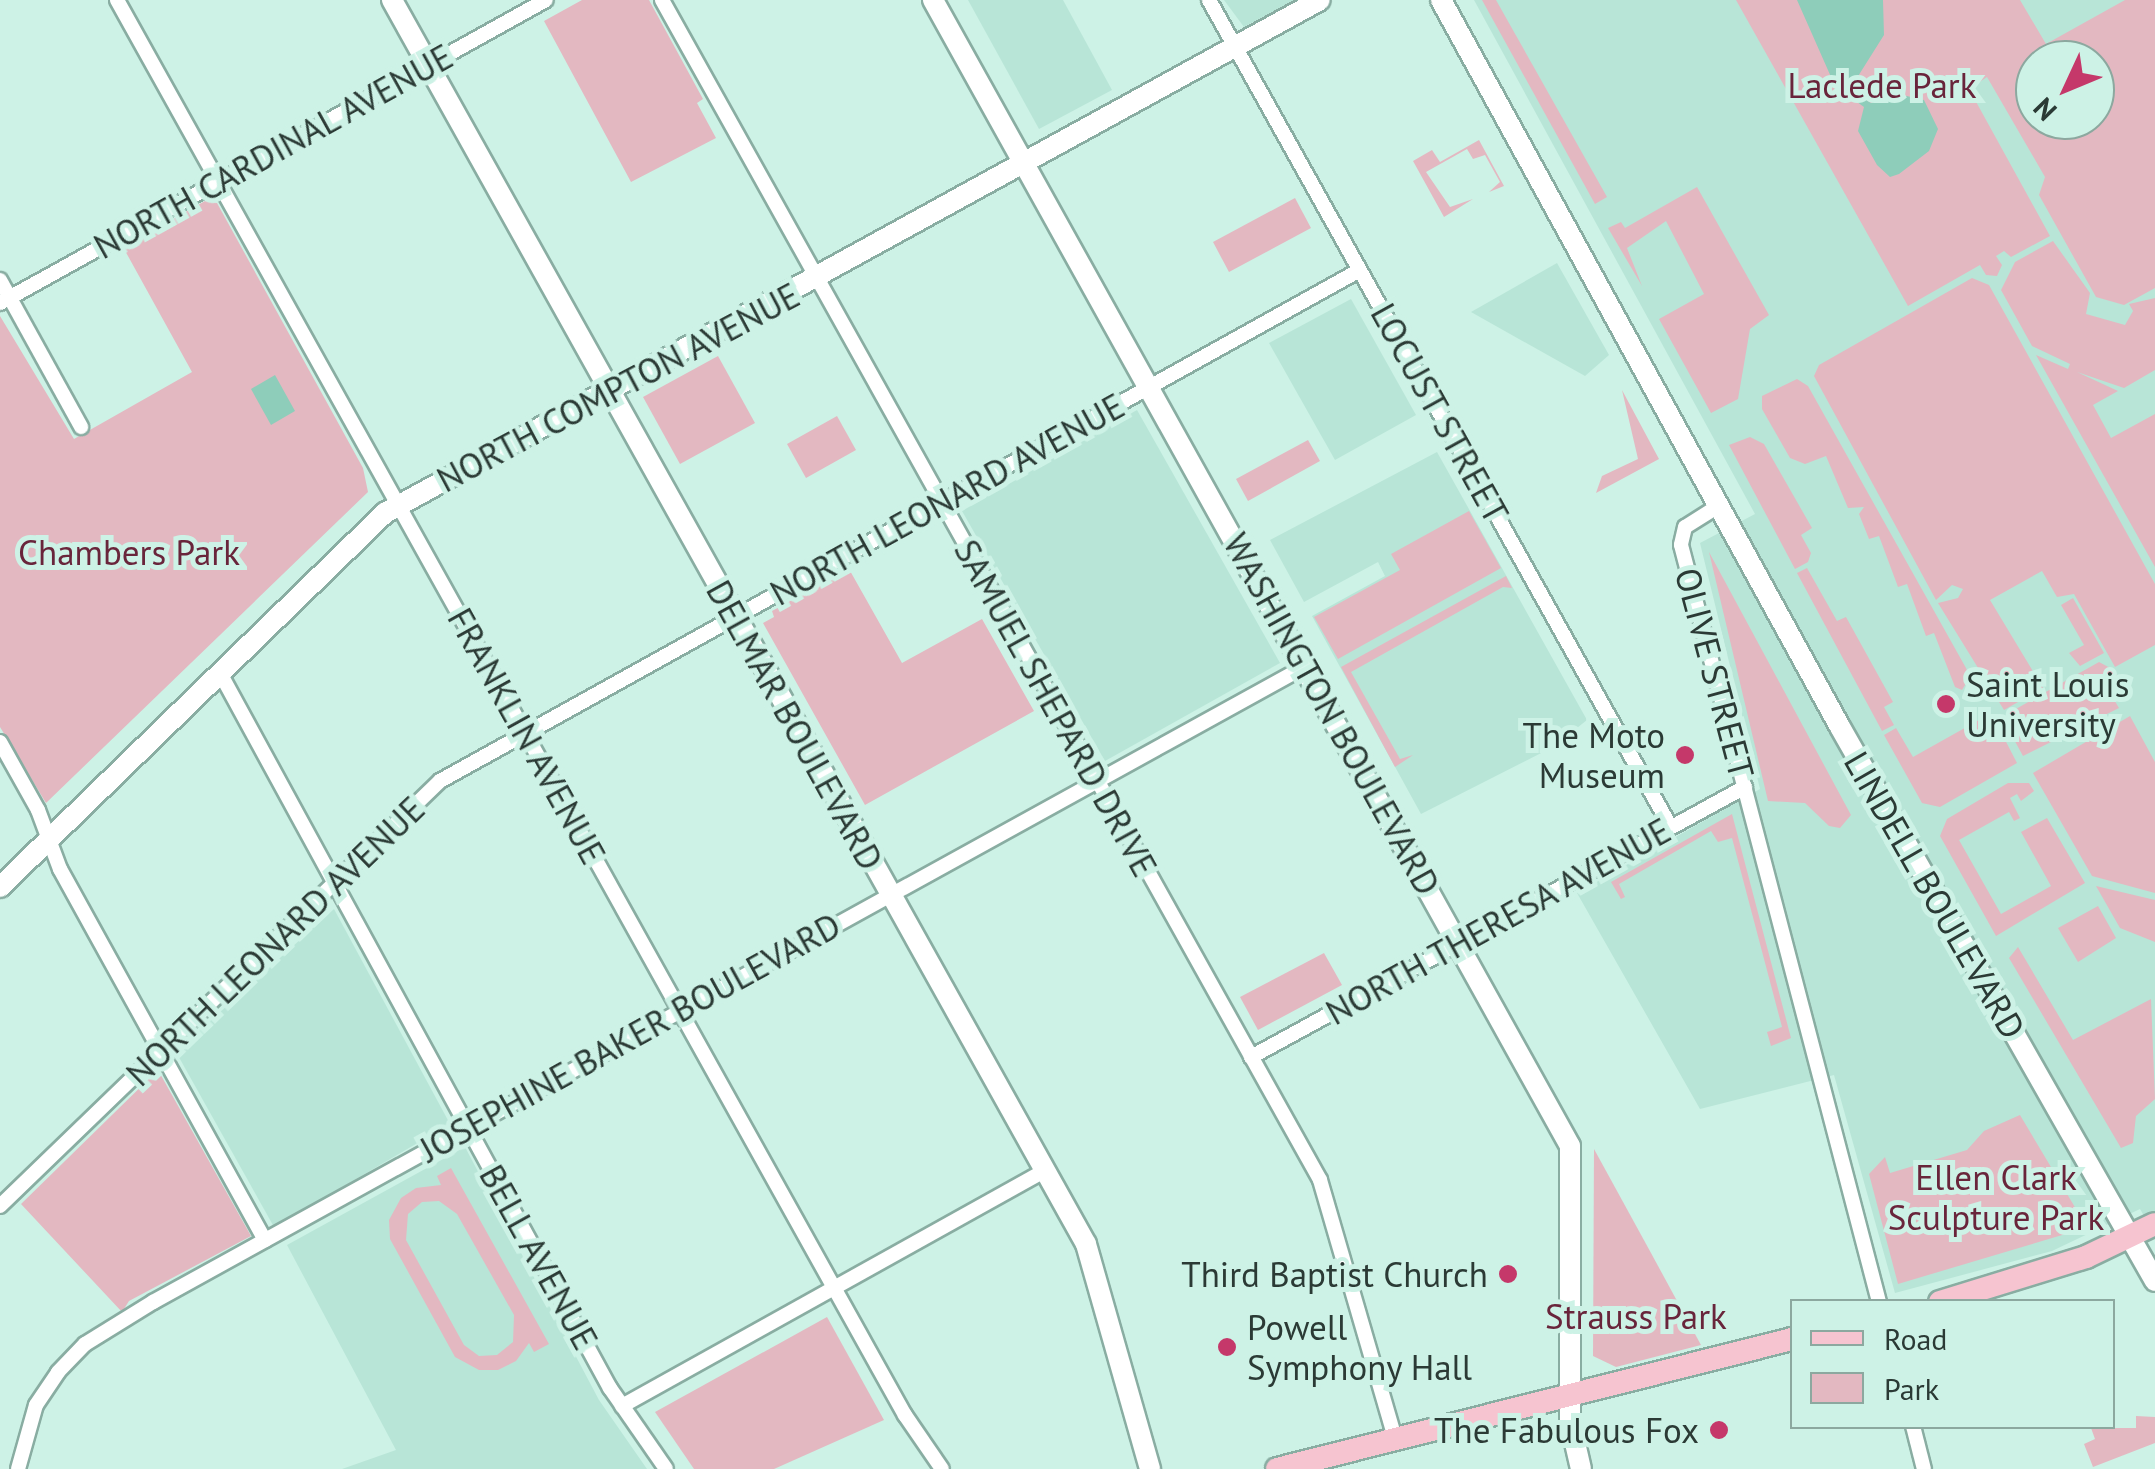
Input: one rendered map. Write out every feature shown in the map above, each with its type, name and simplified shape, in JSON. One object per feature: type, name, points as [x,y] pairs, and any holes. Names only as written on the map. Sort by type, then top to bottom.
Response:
[{"type":"main road","name":"DELMAR BOULEVARD","points":[[392,0],[1093,1258],[1150,1469]]},
{"type":"main road","name":"WASHINGTON BOULEVARD","points":[[933,0],[1460,942],[1574,1161],[1570,1394],[1580,1469]]},
{"type":"main road","name":"NORTH COMPTON AVENUE","points":[[0,887],[219,671],[396,506],[816,280],[1320,0]]},
{"type":"main road","points":[[1441,0],[1720,505]]},
{"type":"main road","name":"LINDELL BOULEVARD","points":[[1720,505],[2155,1281]]},
{"type":"main road","points":[[1950,1299],[2049,1270],[2155,1224]]},
{"type":"main road","points":[[1277,1469],[1306,1465],[1395,1438],[1790,1339]]},
{"type":"street","name":"FRANKLIN AVENUE","points":[[117,0],[834,1286],[942,1469]]},
{"type":"street","name":"NORTH CARDINAL AVENUE","points":[[5,300],[546,0]]},
{"type":"street","name":"SAMUEL SHEPARD DRIVE","points":[[662,0],[1331,1204],[1395,1438]]},
{"type":"street","name":"LOCUST STREET","points":[[1209,0],[1670,826]]},
{"type":"street","name":"NORTH LEONARD AVENUE","points":[[0,1206],[440,781],[1360,270]]},
{"type":"street","points":[[0,280],[5,300],[81,427]]},
{"type":"street","name":"OLIVE STREET","points":[[1720,505],[1688,523],[1680,538],[1879,1299]]},
{"type":"street","name":"JOSEPHINE BAKER BOULEVARD","points":[[18,1469],[36,1406],[86,1344],[889,892],[1306,666]]},
{"type":"street","name":"BELL AVENUE","points":[[219,671],[622,1406],[666,1469]]},
{"type":"street","points":[[0,742],[48,840],[265,1240]]},
{"type":"street","name":"NORTH THERESA AVENUE","points":[[1251,1056],[1745,787]]},
{"type":"street","points":[[622,1406],[1046,1170]]},
{"type":"street","points":[[1914,1429],[1924,1469]]},
{"type":"shaded area","points":[[968,0],[1063,0],[1112,90],[1039,129]]},
{"type":"shaded area","points":[[1224,0],[1295,0],[1244,27]]},
{"type":"shaded area","name":"Saint Louis University","points":[[1474,0],[2155,0],[2155,1235],[2140,1209],[2052,1251],[1895,1293],[1834,1075],[1700,1109],[1577,893],[1760,789],[1700,543],[1755,514]]},
{"type":"shaded area","points":[[1797,0],[1883,0],[1884,35],[1850,89],[1871,103],[1898,94],[1924,100],[1938,129],[1929,151],[1899,174],[1890,177],[1877,165],[1858,131],[1864,107],[1835,86]]},
{"type":"shaded area","points":[[1557,263],[1609,355],[1585,376],[1471,312]]},
{"type":"shaded area","points":[[1351,299],[1416,415],[1335,460],[1269,343]]},
{"type":"shaded area","points":[[275,375],[295,411],[271,425],[251,389]]},
{"type":"shaded area","points":[[1137,410],[1280,663],[1105,761],[962,511]]},
{"type":"shaded area","points":[[1437,452],[1587,720],[1553,747],[1421,814],[1312,616],[1385,576],[1378,562],[1304,602],[1270,540]]},
{"type":"shaded area","points":[[334,909],[450,1124],[274,1227],[176,1052]]},
{"type":"shaded area","points":[[465,1147],[599,1400],[647,1469],[342,1469],[396,1450],[287,1245]]},
{"type":"green space","points":[[582,0],[649,0],[703,99],[697,103],[716,138],[631,182],[544,21]]},
{"type":"green space","points":[[1482,0],[1496,0],[1607,197],[1595,204]]},
{"type":"green space","name":"Laclede Park","points":[[1736,0],[2020,0],[2044,40],[2015,40],[2015,125],[1987,77],[1969,89],[2050,236],[2011,257],[2004,251],[1996,256],[2002,265],[1997,276],[1986,275],[1980,265],[1908,306]]},
{"type":"green space","name":"Laclede Park","points":[[2125,0],[2155,0],[2155,288],[2124,305],[2096,297],[2039,195],[2045,177],[2024,140],[2115,140],[2115,40],[2053,40]]},
{"type":"green space","points":[[1479,140],[1504,186],[1489,192],[1500,182],[1485,155],[1473,159],[1467,149],[1426,172],[1450,207],[1473,199],[1444,217],[1413,161],[1432,150],[1440,162]]},
{"type":"green space","points":[[1697,187],[1769,315],[1750,329],[1738,399],[1711,413],[1659,319],[1704,294],[1666,221],[1627,248],[1642,286],[1608,228],[1621,222],[1625,228]]},
{"type":"green space","points":[[1295,198],[1311,228],[1229,272],[1213,242]]},
{"type":"green space","name":"Chambers Park","points":[[205,201],[217,203],[363,468],[368,492],[46,803],[0,727],[0,316],[74,439],[192,372],[123,247]]},
{"type":"green space","points":[[2053,241],[2090,293],[2086,314],[2125,325],[2133,311],[2129,304],[2155,298],[2155,370],[2124,388],[2077,372],[2118,391],[2093,405],[2111,438],[2155,414],[2155,567],[2036,355],[2068,369],[2070,364],[2032,346],[2001,290],[2015,262]]},
{"type":"green space","points":[[1972,278],[1989,285],[2155,584],[2155,645],[2115,667],[2074,594],[2057,597],[2042,571],[1990,600],[2043,688],[2004,710],[1938,603],[1958,598],[1963,589],[1952,585],[1936,600],[1814,376],[1819,365]]},
{"type":"green space","points":[[718,356],[755,423],[680,464],[643,397]]},
{"type":"green space","points":[[1797,379],[1808,386],[1966,668],[1970,677],[1962,690],[1955,687],[1934,633],[1926,636],[1907,584],[1898,587],[1879,536],[1869,539],[1859,514],[1864,507],[1848,508],[1826,456],[1805,464],[1790,458],[1762,409],[1762,396]]},
{"type":"green space","points":[[1622,390],[1659,459],[1596,493],[1602,476],[1638,459]]},
{"type":"green space","points":[[837,416],[856,450],[806,478],[787,444]]},
{"type":"green space","points":[[1750,437],[1764,444],[1812,528],[1801,535],[1811,553],[1808,562],[1795,569],[1729,445]]},
{"type":"green space","points":[[1308,440],[1320,461],[1248,501],[1236,479]]},
{"type":"green space","points":[[1469,511],[1501,568],[1338,659],[1314,617],[1400,570],[1391,554]]},
{"type":"green space","points":[[1709,552],[1851,815],[1840,828],[1829,826],[1805,803],[1768,801]]},
{"type":"green space","points":[[1807,568],[1837,621],[1846,617],[1893,702],[1884,707],[1894,725],[1882,731],[1797,573]]},
{"type":"green space","points":[[849,569],[902,663],[982,619],[1034,711],[865,805],[763,623],[774,617],[772,611]]},
{"type":"green space","points":[[1506,576],[1512,588],[1503,587],[1351,672],[1400,759],[1413,755],[1395,767],[1341,667]]},
{"type":"green space","points":[[2073,598],[2104,653],[2080,666],[2069,653],[2084,645],[2061,605]]},
{"type":"green space","points":[[2099,662],[2114,670],[2125,691],[2113,698],[2119,708],[2023,756],[2005,723],[2007,714]]},
{"type":"green space","points":[[2130,716],[2155,762],[2155,893],[2092,876],[2033,773]]},
{"type":"green space","points":[[1979,720],[2002,734],[2017,763],[1940,807],[1922,803],[1884,735],[1896,728],[1913,757]]},
{"type":"green space","points":[[2008,783],[2029,783],[2034,791],[2021,801],[2017,794],[2010,798],[2020,818],[2014,821],[2009,812],[1959,840],[2001,914],[2051,886],[2021,832],[2047,818],[2085,883],[1996,936],[1940,836],[1947,819]]},
{"type":"green space","points":[[1732,814],[1791,1038],[1771,1046],[1767,1032],[1782,1027],[1732,838],[1718,842],[1711,831],[1619,884],[1625,897],[1621,899],[1611,882]]},
{"type":"green space","points":[[2096,886],[2155,900],[2155,942],[2120,928]]},
{"type":"green space","points":[[2098,906],[2116,938],[2078,962],[2058,928]]},
{"type":"green space","points":[[2018,947],[2073,1040],[2151,999],[2155,1099],[2136,1116],[2133,1143],[2121,1148],[2009,958]]},
{"type":"green space","points":[[1324,953],[1342,985],[1258,1030],[1240,997]]},
{"type":"green space","points":[[158,1070],[251,1236],[129,1301],[122,1312],[21,1204]]},
{"type":"green space","name":"Ellen Clark Sculpture Park","points":[[2020,1115],[2082,1219],[2079,1230],[1898,1284],[1869,1174],[1885,1157],[1890,1173],[1967,1150],[1984,1131]]},
{"type":"green space","name":"Strauss Park","points":[[1594,1149],[1701,1345],[1616,1367],[1593,1356]]},
{"type":"green space","points":[[451,1168],[549,1344],[534,1352],[529,1343],[516,1361],[498,1370],[479,1370],[455,1357],[390,1239],[389,1220],[401,1198],[416,1188],[441,1185],[437,1176]],"holes":[[[439,1201],[457,1214],[514,1315],[513,1342],[497,1355],[479,1356],[464,1345],[406,1240],[408,1214],[422,1202]]]},
{"type":"green space","points":[[827,1317],[884,1420],[774,1469],[694,1469],[655,1412]]},
{"type":"green space","points":[[2136,1416],[2155,1417],[2155,1443],[2093,1467],[2084,1444],[2095,1439],[2091,1429],[2136,1428]]},
{"type":"place","name":"Saint Louis University","points":[[1946,704]]},
{"type":"place","name":"The Moto Museum","points":[[1685,755]]},
{"type":"place","name":"Third Baptist Church","points":[[1508,1274]]},
{"type":"place","name":"Powell Symphony Hall","points":[[1227,1347]]},
{"type":"place","name":"The Fabulous Fox","points":[[1719,1430]]}]
